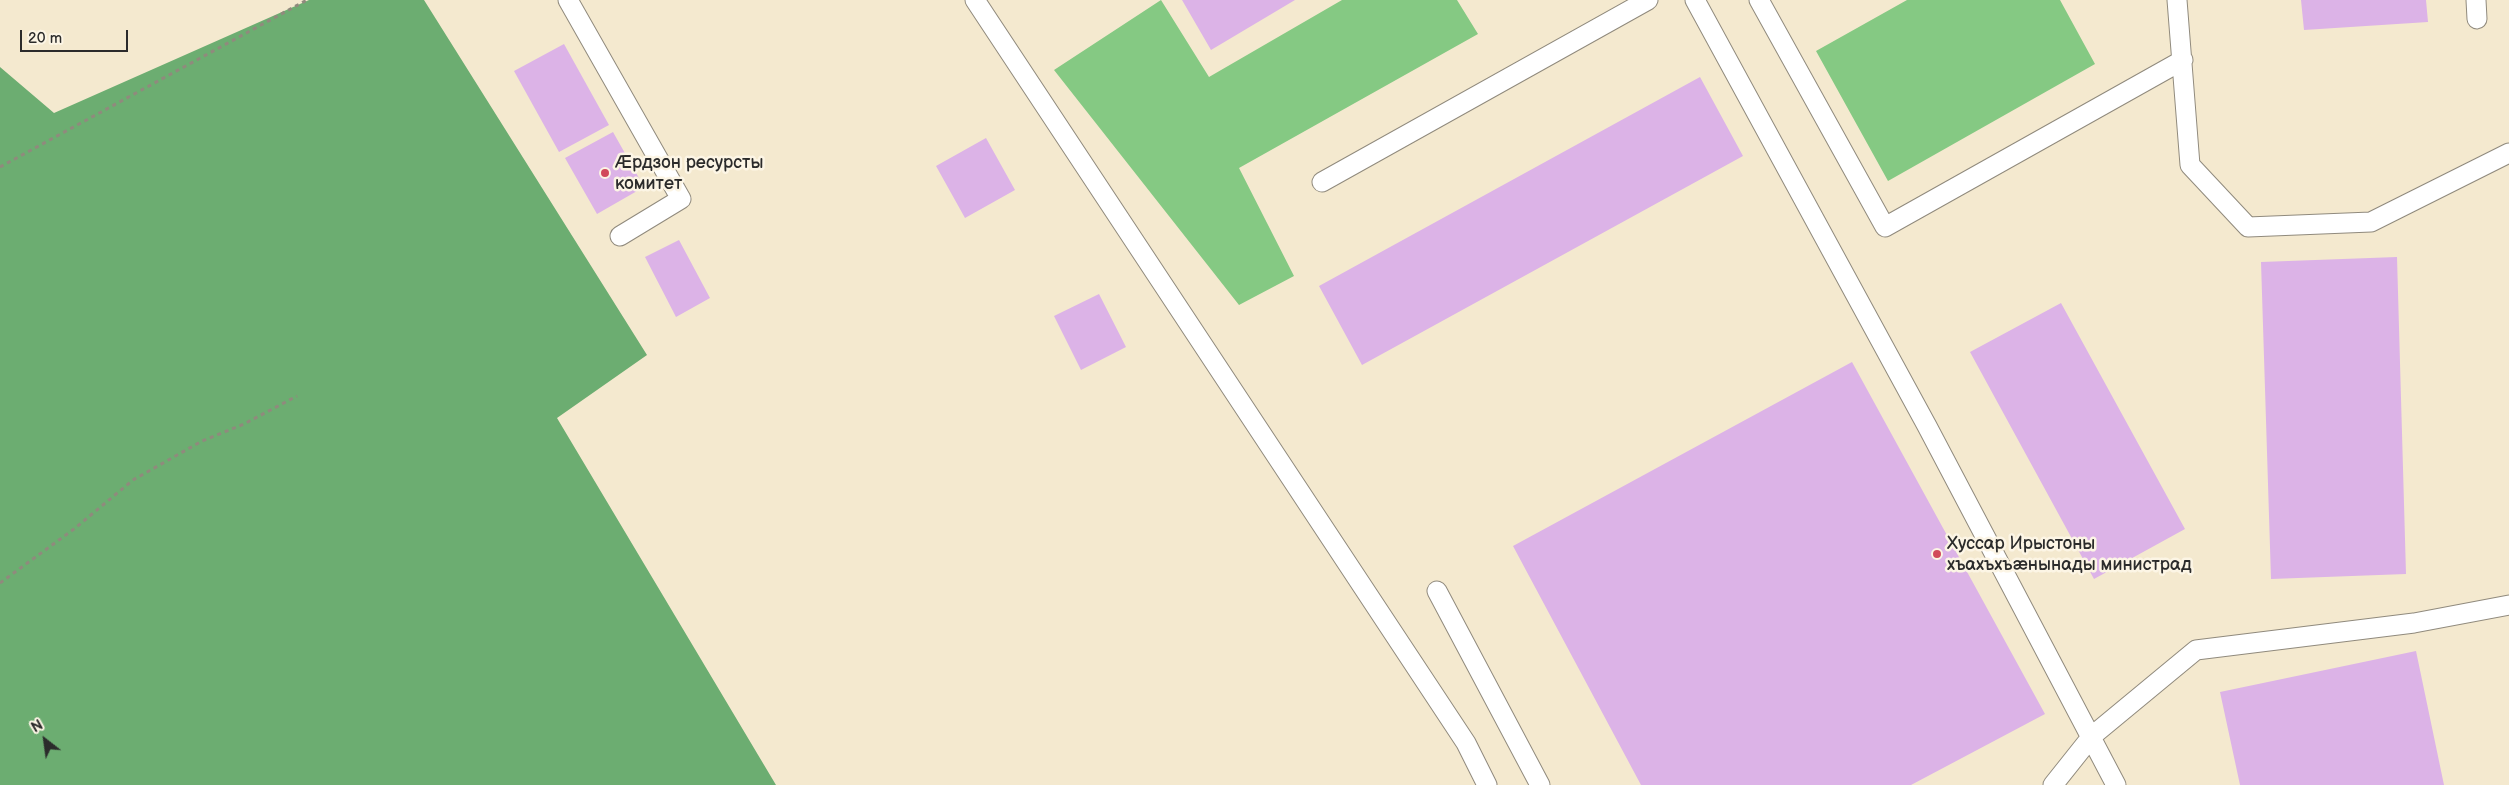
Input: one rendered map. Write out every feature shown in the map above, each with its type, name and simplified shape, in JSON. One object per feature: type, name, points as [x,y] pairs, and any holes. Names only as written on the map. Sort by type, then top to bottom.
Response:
[{"type":"lane","points":[[568,0],[681,199],[620,236]]},
{"type":"lane","points":[[975,0],[1466,743],[1487,785]]},
{"type":"lane","points":[[1322,182],[1648,0]]},
{"type":"lane","points":[[1695,0],[1927,426],[2092,736],[2116,785]]},
{"type":"lane","points":[[1759,0],[1885,227],[2183,60]]},
{"type":"lane","points":[[2177,0],[2190,165],[2248,227],[2371,222],[2509,153]]},
{"type":"lane","points":[[2476,0],[2477,19]]},
{"type":"lane","points":[[1437,591],[1540,785]]},
{"type":"lane","points":[[2053,785],[2092,736],[2196,650],[2414,623],[2509,605]]},
{"type":"path","points":[[0,167],[307,0]]},
{"type":"path","points":[[0,583],[74,529],[133,480],[202,441],[244,424],[297,396]]},
{"type":"green space","points":[[309,0],[424,0],[647,355],[557,418],[776,785],[0,785],[0,67],[54,113]]},
{"type":"green space","points":[[1161,0],[1209,77],[1342,0],[1457,0],[1478,34],[1239,168],[1294,276],[1239,305],[1054,70]]},
{"type":"green space","points":[[1907,0],[2060,0],[2095,64],[1888,181],[1816,51]]},
{"type":"building","points":[[1182,0],[1295,0],[1211,50]]},
{"type":"building","points":[[2301,0],[2426,0],[2428,22],[2304,30]]},
{"type":"building","points":[[564,44],[609,125],[559,152],[514,71]]},
{"type":"building","points":[[1700,77],[1743,156],[1362,365],[1319,286]]},
{"type":"building","name":"Æрдзон ресурсты комитет","points":[[613,132],[644,187],[597,214],[565,158]]},
{"type":"building","points":[[986,138],[1015,190],[965,218],[936,166]]},
{"type":"building","points":[[679,240],[710,298],[676,317],[645,257]]},
{"type":"building","points":[[2397,257],[2406,574],[2271,579],[2261,262]]},
{"type":"building","points":[[1099,294],[1126,347],[1081,370],[1054,316]]},
{"type":"building","points":[[2061,303],[2185,529],[2094,579],[1970,352]]},
{"type":"building","points":[[1852,362],[2045,714],[1911,785],[1641,785],[1513,546]]},
{"type":"building","points":[[2416,651],[2444,785],[2240,785],[2220,692]]},
{"type":"place","name":"Æрдзон ресурсты комитет","points":[[605,173]]},
{"type":"place","name":"Хуссар Ирыстоны хъахъхъæнынады министрад","points":[[1937,554]]}]
